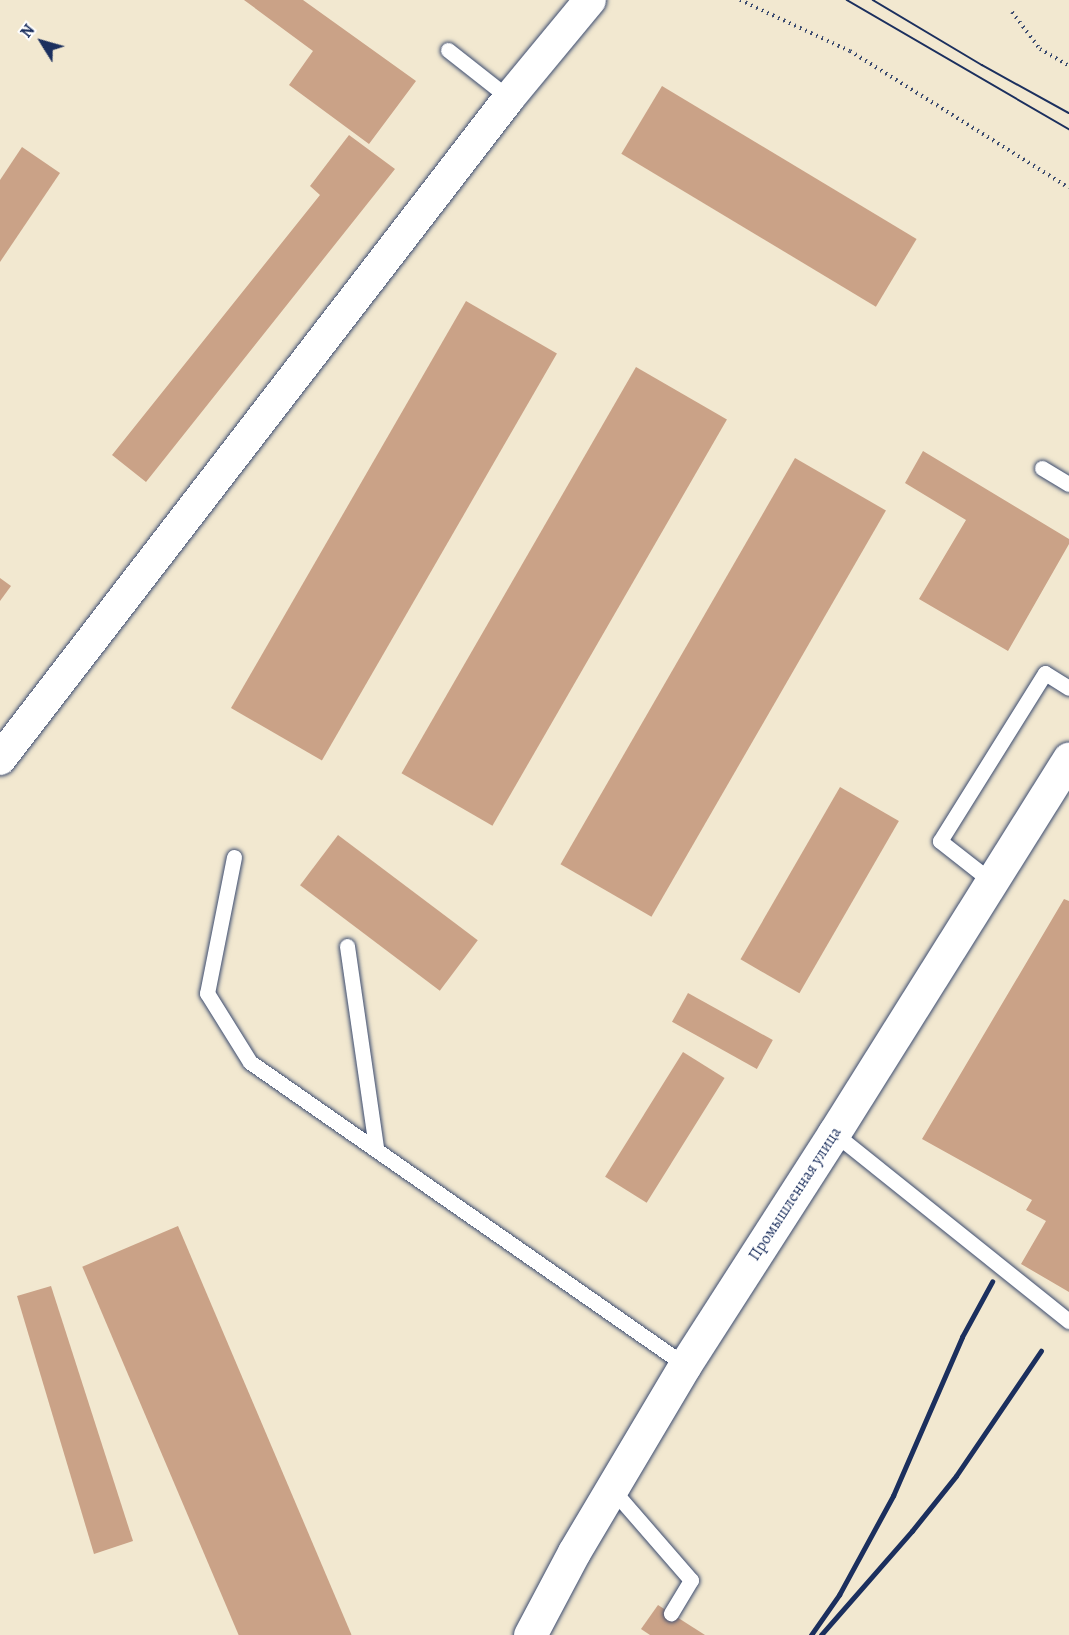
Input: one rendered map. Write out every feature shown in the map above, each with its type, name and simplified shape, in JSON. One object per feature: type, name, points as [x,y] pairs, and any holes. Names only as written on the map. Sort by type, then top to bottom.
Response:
[{"type":"street","points":[[0,759],[509,98],[590,0]]},
{"type":"street","name":"Промышленная улица","points":[[530,1635],[611,1488],[684,1365],[834,1133],[1069,759]]},
{"type":"lane","points":[[448,50],[509,98]]},
{"type":"lane","points":[[1042,468],[1069,484]]},
{"type":"lane","points":[[992,881],[940,841],[1045,674],[1069,687]]},
{"type":"lane","points":[[234,857],[207,993],[250,1062],[376,1147],[684,1365]]},
{"type":"lane","points":[[346,946],[376,1147]]},
{"type":"lane","points":[[834,1133],[1069,1321]]},
{"type":"lane","points":[[611,1488],[692,1580],[671,1613]]},
{"type":"path","points":[[740,0],[850,51],[1069,188]]},
{"type":"path","points":[[1012,12],[1040,49],[1069,66]]},
{"type":"building","points":[[244,0],[303,0],[416,81],[369,144],[289,85],[313,51]]},
{"type":"building","points":[[662,86],[917,239],[876,307],[621,154]]},
{"type":"building","points":[[349,135],[395,169],[146,482],[112,455],[320,195],[310,186]]},
{"type":"building","points":[[22,147],[60,173],[0,262],[0,180]]},
{"type":"building","points":[[466,301],[557,354],[322,761],[231,708]]},
{"type":"building","points":[[636,367],[727,420],[492,826],[402,773]]},
{"type":"building","points":[[923,451],[1069,539],[1069,544],[1008,651],[919,599],[966,520],[905,483]]},
{"type":"building","points":[[795,458],[886,510],[651,917],[560,864]]},
{"type":"building","points":[[0,578],[11,586],[0,601]]},
{"type":"building","points":[[840,787],[899,821],[799,993],[740,959]]},
{"type":"building","points":[[338,835],[478,940],[440,991],[300,885]]},
{"type":"building","points":[[1064,899],[1069,901],[1069,1292],[1021,1264],[1046,1221],[1026,1210],[1032,1200],[922,1139]]},
{"type":"building","points":[[688,993],[773,1040],[757,1069],[672,1022]]},
{"type":"building","points":[[683,1052],[725,1078],[647,1203],[605,1177]]},
{"type":"building","points":[[178,1226],[351,1635],[239,1635],[82,1267]]},
{"type":"building","points":[[51,1286],[133,1541],[94,1554],[17,1296]]},
{"type":"building","points":[[658,1605],[705,1635],[650,1635],[641,1629]]},
{"type":"tram line","points":[[847,0],[1069,129]]},
{"type":"tram line","points":[[873,0],[982,65],[1069,113]]},
{"type":"railway","points":[[811,1635],[839,1595],[893,1496],[962,1337],[992,1282]]},
{"type":"railway","points":[[821,1635],[912,1531],[956,1476],[1041,1351]]}]
